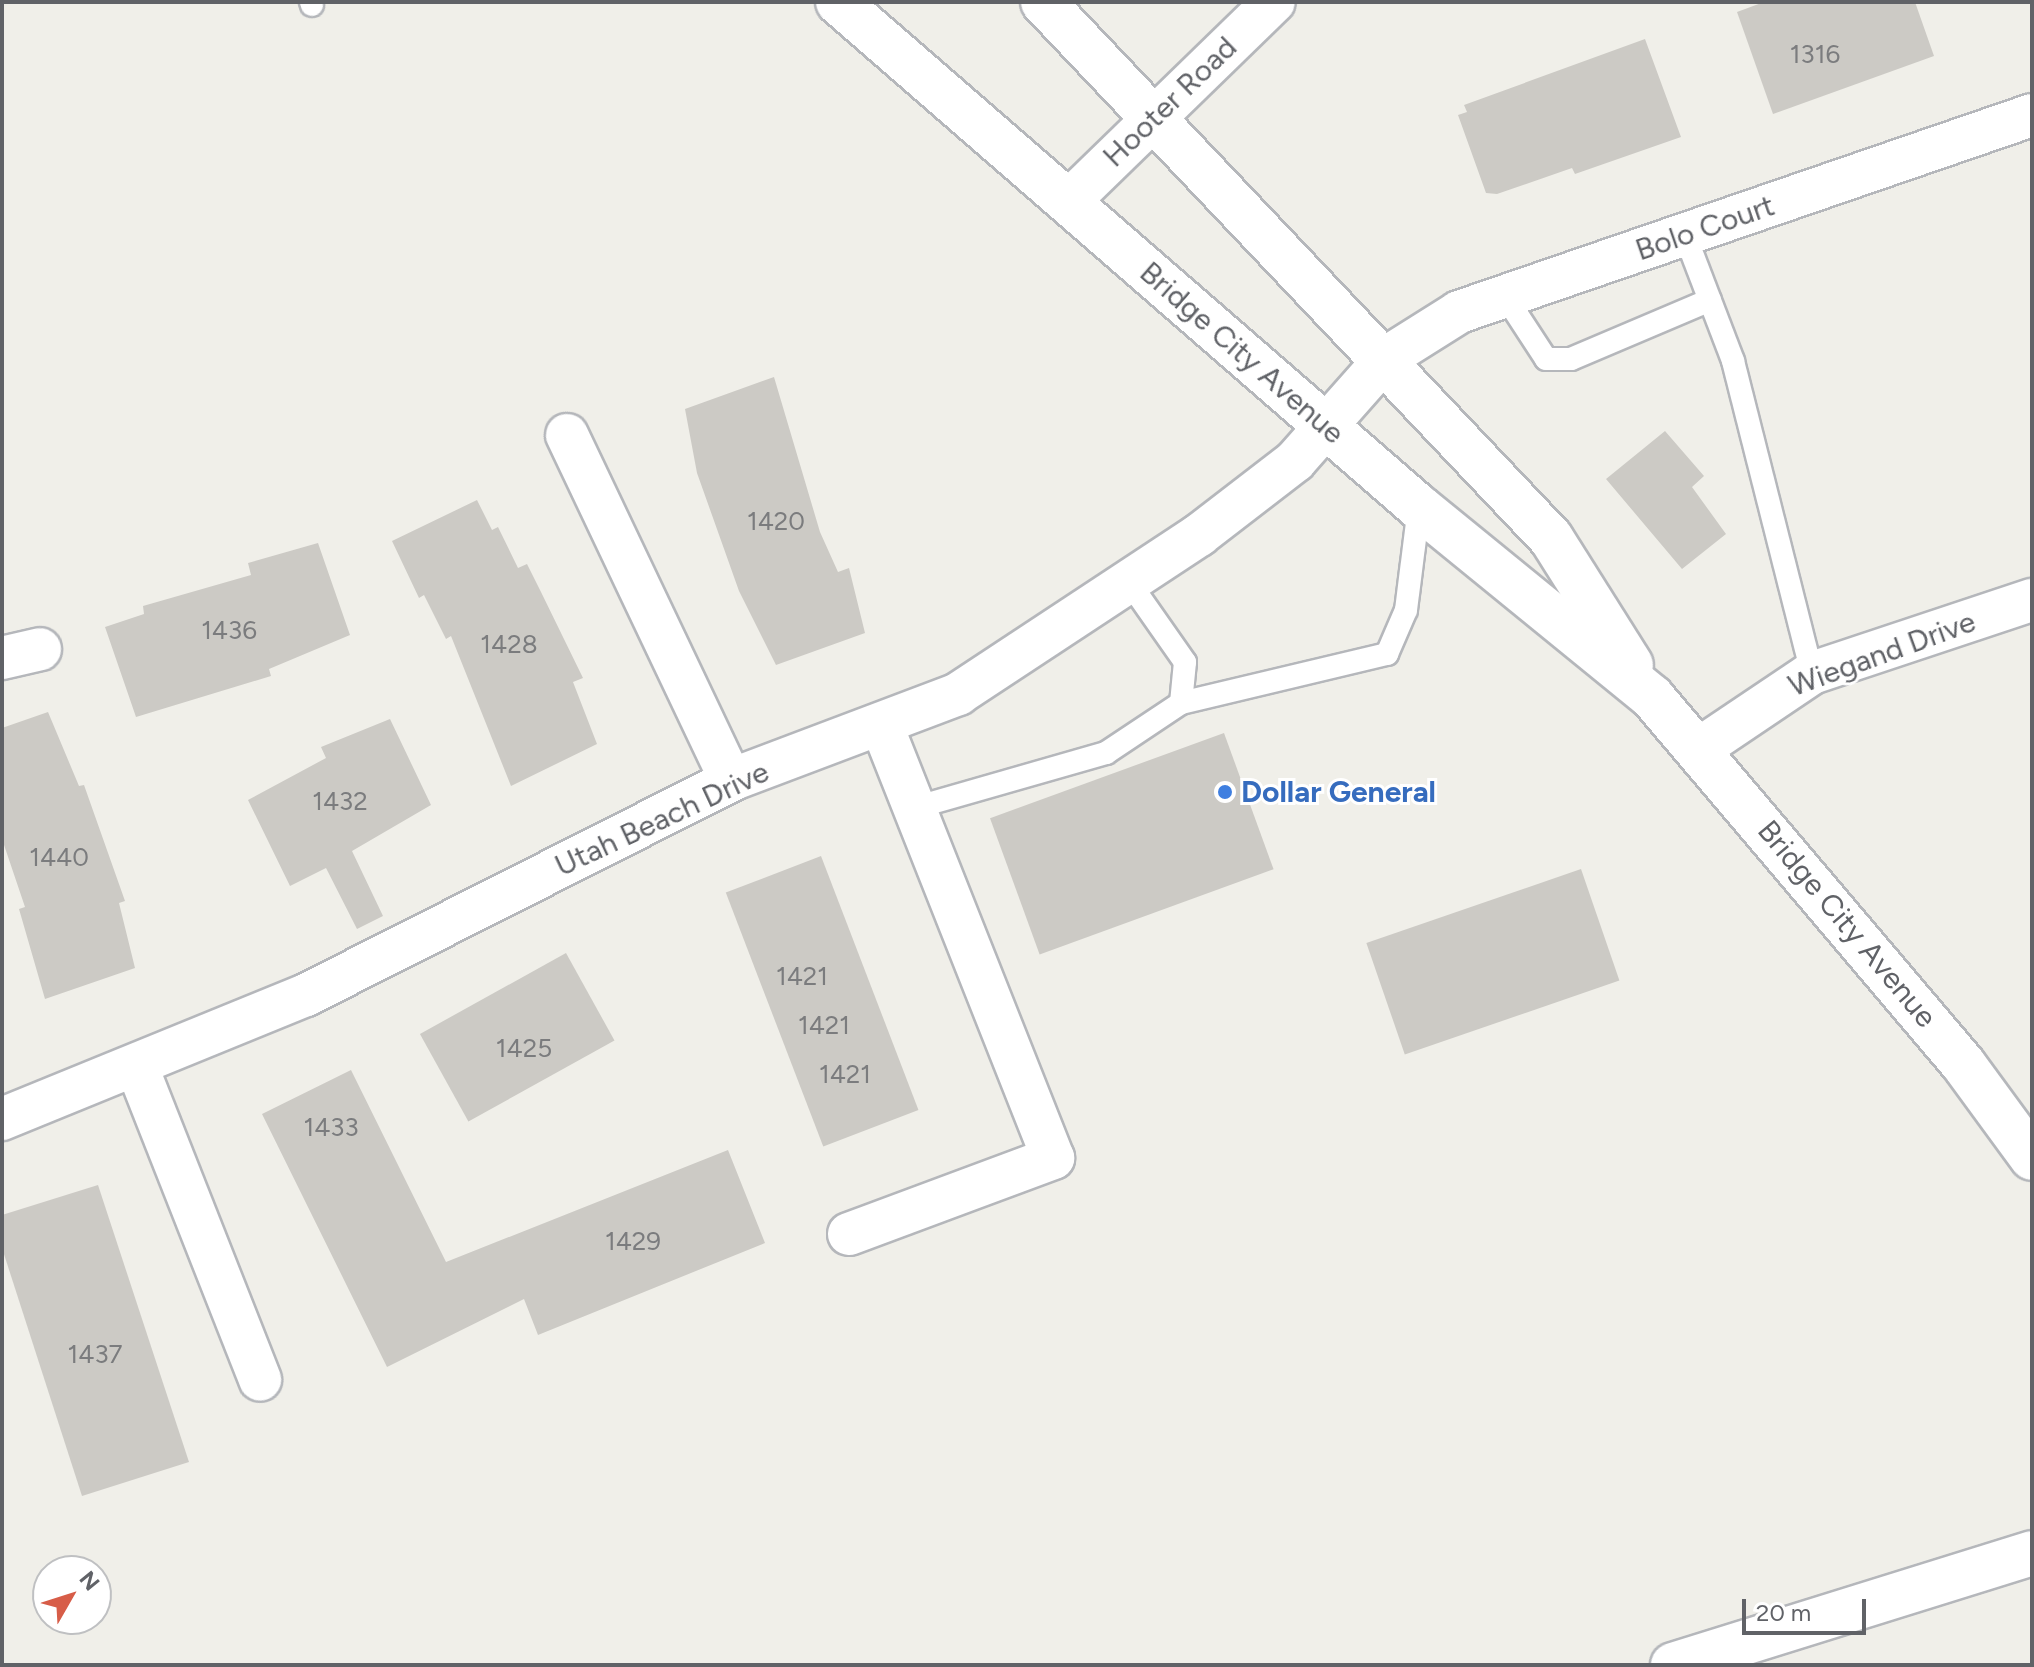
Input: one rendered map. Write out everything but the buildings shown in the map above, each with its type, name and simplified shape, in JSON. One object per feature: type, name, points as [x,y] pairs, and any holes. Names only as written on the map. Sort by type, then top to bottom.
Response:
[{"type":"main road","name":"Bridge City Avenue","points":[[838,2],[1419,507],[1652,697],[1964,1065],[2032,1158]]},
{"type":"main road","name":"Bridge City Avenue","points":[[1043,2],[1151,118],[1386,358],[1551,538],[1652,697]]},
{"type":"main road","points":[[1673,1665],[2032,1553]]},
{"type":"street","name":"Hooter Road","points":[[1068,202],[1151,118],[1274,2]]},
{"type":"street","name":"Bolo Court","points":[[1386,358],[1459,312],[2032,115]]},
{"type":"street","name":"Utah Beach Drive","points":[[5,1108],[137,1067],[306,995],[731,780],[882,727],[958,694],[1129,582],[1283,471],[1386,358]]},
{"type":"street","points":[[567,435],[731,780]]},
{"type":"street","name":"Wiegand Drive","points":[[1699,749],[1812,673],[2032,600]]},
{"type":"street","points":[[849,1234],[1053,1158],[882,727]]},
{"type":"street","points":[[137,1067],[260,1380]]},
{"type":"lane","points":[[1685,235],[1733,361],[1812,673]]},
{"type":"lane","points":[[1505,296],[1546,359],[1571,359],[1710,300]]},
{"type":"lane","points":[[914,808],[1106,753],[1181,703],[1387,654],[1406,610],[1419,507]]},
{"type":"lane","points":[[1129,582],[1185,662],[1181,703]]},
{"type":"place","name":"Dollar General","points":[[1225,792]]}]
